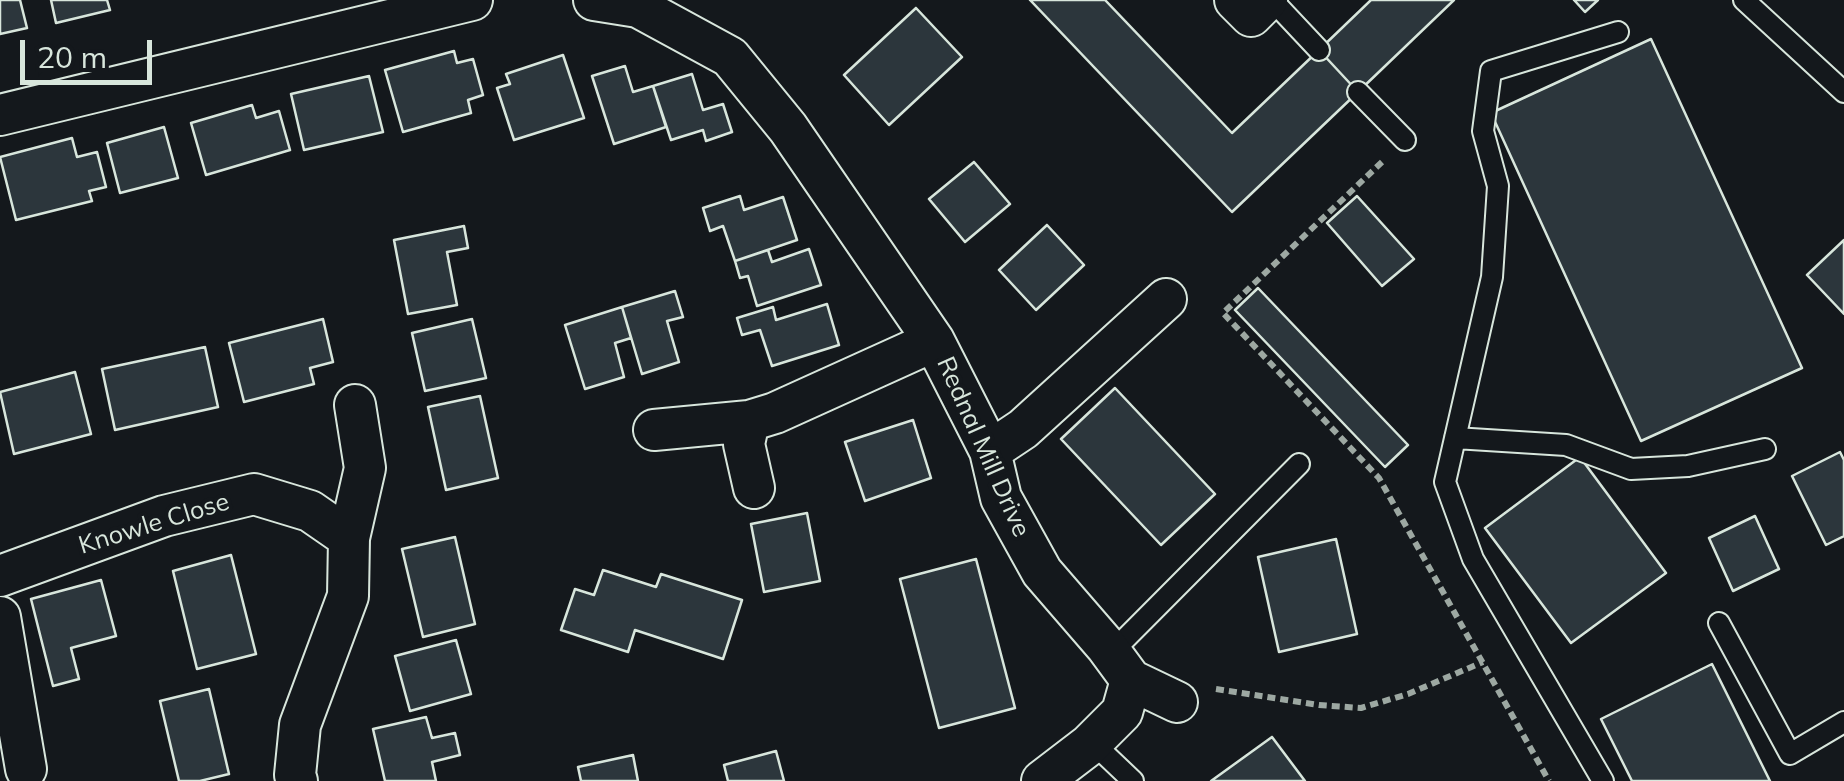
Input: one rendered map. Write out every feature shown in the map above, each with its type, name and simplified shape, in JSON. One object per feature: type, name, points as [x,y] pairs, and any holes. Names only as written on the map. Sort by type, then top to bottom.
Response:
[{"type":"street","points":[[0,115],[472,0]]},
{"type":"street","name":"Rednal Mill Drive","points":[[594,0],[638,7],[730,57],[788,128],[934,341],[990,450],[1001,498],[1042,572],[1121,667]]},
{"type":"street","points":[[1236,0],[1251,16],[1269,0]]},
{"type":"street","points":[[990,450],[1023,429],[1166,299]]},
{"type":"street","name":"Rednal Mill Drive","points":[[654,430],[750,421],[934,341]]},
{"type":"street","points":[[297,781],[300,725],[348,596],[349,538],[364,468],[355,406]]},
{"type":"street","points":[[750,421],[744,444],[754,488]]},
{"type":"street","name":"Knowle Close","points":[[0,576],[164,516],[254,494],[310,511],[349,538]]},
{"type":"street","points":[[0,617],[26,770]]},
{"type":"street","points":[[1121,667],[1177,702]]},
{"type":"street","points":[[1042,781],[1092,742],[1122,712],[1121,667]]},
{"type":"lane","points":[[1269,0],[1319,50]]},
{"type":"lane","points":[[1744,0],[1844,92]]},
{"type":"lane","points":[[1602,781],[1474,559],[1445,482],[1492,277],[1498,186],[1483,131],[1491,71],[1618,32]]},
{"type":"lane","points":[[1358,92],[1405,140]]},
{"type":"lane","points":[[1455,438],[1566,446],[1632,469],[1688,466],[1765,449]]},
{"type":"lane","points":[[1121,667],[1298,464]]},
{"type":"lane","points":[[1718,624],[1790,754],[1844,722]]},
{"type":"lane","points":[[1092,742],[1133,781]]},
{"type":"path","points":[[1405,140],[1223,314],[1379,478],[1549,781]]},
{"type":"path","points":[[1177,702],[1210,688],[1362,708],[1408,694],[1483,662]]},
{"type":"building","points":[[0,0],[20,0],[27,28],[0,34]]},
{"type":"building","points":[[51,0],[107,0],[110,10],[56,23]]},
{"type":"building","points":[[1030,0],[1105,0],[1232,133],[1319,50],[1358,92],[1232,212]]},
{"type":"building","points":[[1371,0],[1454,0],[1358,92],[1319,50]]},
{"type":"building","points":[[1574,0],[1598,0],[1585,12]]},
{"type":"building","points":[[916,8],[962,57],[889,125],[844,75]]},
{"type":"building","points":[[1651,39],[1802,368],[1641,441],[1491,113]]},
{"type":"building","points":[[454,51],[457,63],[473,59],[483,95],[468,100],[471,113],[403,132],[385,70]]},
{"type":"building","points":[[563,55],[584,118],[514,140],[497,88],[510,84],[506,74]]},
{"type":"building","points":[[625,66],[633,92],[653,86],[666,127],[614,144],[592,76]]},
{"type":"building","points":[[692,74],[703,110],[723,104],[732,132],[706,141],[703,130],[671,140],[653,86]]},
{"type":"building","points":[[369,76],[383,132],[304,150],[291,94]]},
{"type":"building","points":[[252,105],[256,118],[279,111],[290,150],[206,175],[191,123]]},
{"type":"building","points":[[164,127],[178,178],[120,193],[107,143]]},
{"type":"building","points":[[72,138],[77,157],[97,152],[106,187],[89,191],[92,201],[16,220],[0,157]]},
{"type":"building","points":[[974,162],[1010,204],[965,242],[929,199]]},
{"type":"building","points":[[740,196],[744,210],[783,197],[797,240],[735,261],[723,226],[710,231],[703,208]]},
{"type":"building","points":[[1357,196],[1414,259],[1382,286],[1327,223]]},
{"type":"building","points":[[1047,225],[1084,265],[1036,310],[999,270]]},
{"type":"building","points":[[464,226],[468,248],[447,252],[457,305],[408,314],[394,240]]},
{"type":"building","points":[[1844,240],[1844,314],[1807,275]]},
{"type":"building","points":[[809,249],[821,285],[757,306],[748,276],[740,278],[735,261],[768,250],[772,262]]},
{"type":"building","points":[[1258,288],[1408,445],[1385,467],[1235,310]]},
{"type":"building","points":[[675,291],[683,317],[667,321],[679,362],[642,374],[622,307]]},
{"type":"building","points":[[827,304],[839,345],[772,366],[760,330],[742,335],[737,318],[773,307],[776,320]]},
{"type":"building","points":[[622,307],[631,338],[615,343],[624,377],[585,389],[565,325]]},
{"type":"building","points":[[323,319],[333,362],[310,368],[314,384],[244,402],[229,343]]},
{"type":"building","points":[[472,319],[486,378],[425,391],[412,333]]},
{"type":"building","points":[[205,347],[218,407],[115,430],[102,369]]},
{"type":"building","points":[[75,372],[91,434],[14,454],[0,392]]},
{"type":"building","points":[[1115,388],[1215,494],[1161,545],[1061,439]]},
{"type":"building","points":[[480,396],[498,478],[446,490],[428,407]]},
{"type":"building","points":[[913,420],[931,478],[865,501],[845,442]]},
{"type":"building","points":[[1840,452],[1844,460],[1844,536],[1826,545],[1792,476]]},
{"type":"building","points":[[1580,457],[1666,573],[1571,643],[1485,528]]},
{"type":"building","points":[[807,513],[820,581],[764,592],[751,524]]},
{"type":"building","points":[[1755,516],[1779,569],[1733,591],[1709,538]]},
{"type":"building","points":[[455,537],[475,624],[423,637],[402,549]]},
{"type":"building","points":[[1336,539],[1357,634],[1279,652],[1258,557]]},
{"type":"building","points":[[231,555],[256,654],[197,669],[173,571]]},
{"type":"building","points":[[976,559],[1015,708],[939,728],[900,579]]},
{"type":"building","points":[[603,570],[656,587],[661,574],[742,600],[723,659],[635,630],[628,652],[561,630],[575,589],[594,595]]},
{"type":"building","points":[[101,580],[116,636],[71,648],[79,679],[53,686],[31,599]]},
{"type":"building","points":[[456,640],[471,694],[410,711],[395,656]]},
{"type":"building","points":[[1712,664],[1770,781],[1632,781],[1601,719]]},
{"type":"building","points":[[209,689],[229,774],[179,781],[160,701]]},
{"type":"building","points":[[426,717],[432,738],[455,733],[460,755],[432,762],[436,781],[385,781],[373,729]]},
{"type":"building","points":[[1272,737],[1305,781],[1211,781]]},
{"type":"building","points":[[776,751],[784,781],[728,781],[724,765]]},
{"type":"building","points":[[633,755],[638,781],[581,781],[578,767]]}]
